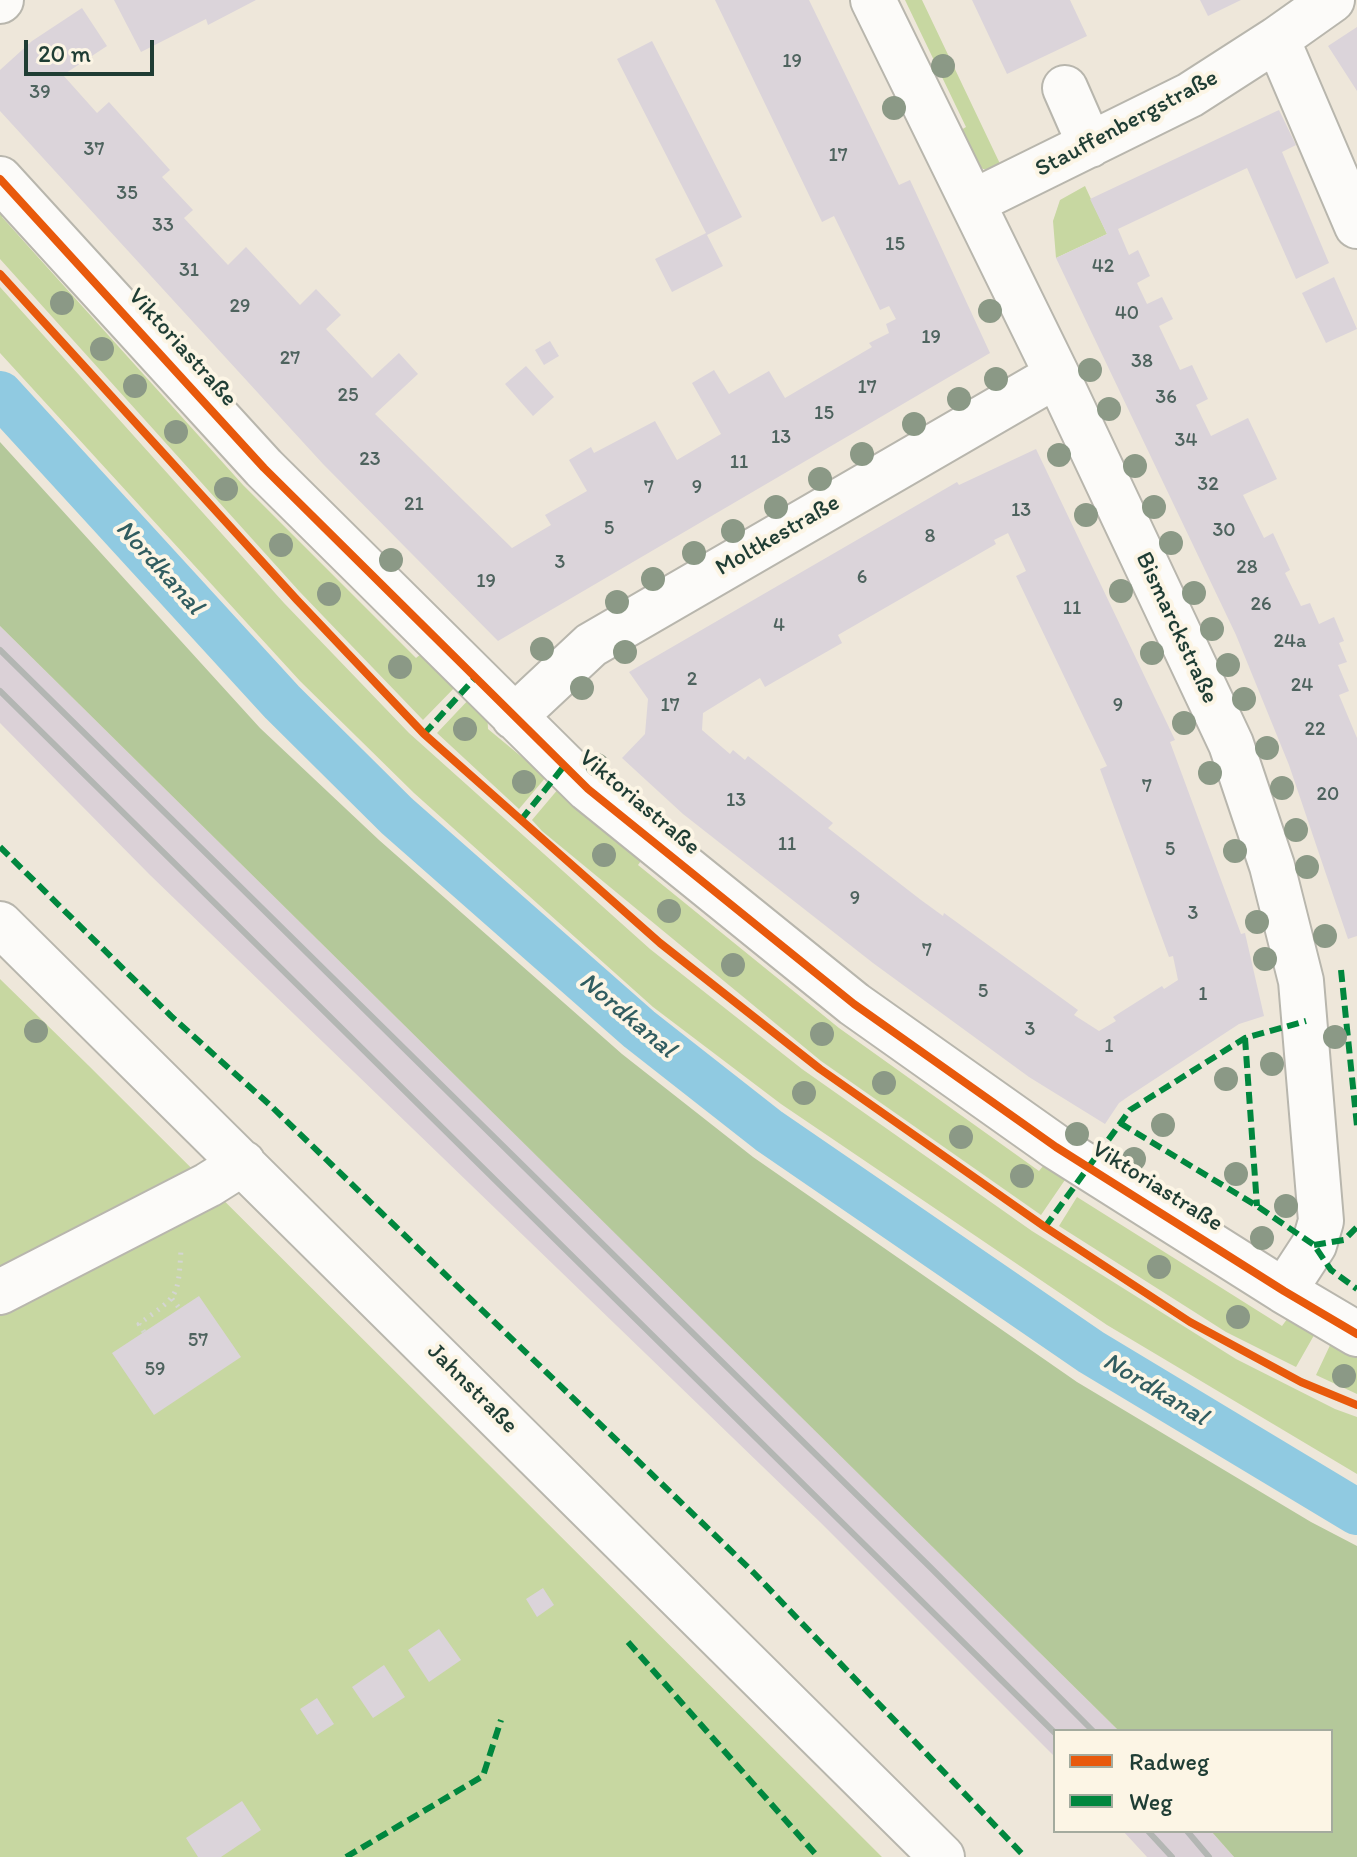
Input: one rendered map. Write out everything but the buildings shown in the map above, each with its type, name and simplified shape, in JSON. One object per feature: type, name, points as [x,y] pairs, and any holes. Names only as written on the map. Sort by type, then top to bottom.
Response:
[{"type":"street","name":"Bismarckstraße","points":[[873,0],[1057,375],[1231,744],[1261,828],[1289,924],[1301,981],[1321,1221],[1314,1245],[1284,1291]]},
{"type":"street","name":"Stauffenbergstraße","points":[[973,202],[1190,95],[1332,0]]},
{"type":"street","points":[[1277,39],[1357,226]]},
{"type":"street","points":[[1065,88],[1090,145]]},
{"type":"street","name":"Viktoriastraße","points":[[0,179],[264,468],[588,789],[854,1004],[1056,1147],[1357,1334]]},
{"type":"street","name":"Moltkestraße","points":[[514,717],[591,645],[1057,375]]},
{"type":"street","name":"Jahnstraße","points":[[0,924],[942,1857]]},
{"type":"street","points":[[0,1292],[208,1185],[243,1163]]},
{"type":"path","points":[[144,1332],[139,1324],[172,1299],[178,1289],[182,1232],[179,1199]]},
{"type":"path","points":[[172,1299],[180,1309]]},
{"type":"shaded area","points":[[0,626],[1117,1729],[1053,1729],[1053,1755],[820,1522],[150,875],[0,723]]},
{"type":"shaded area","points":[[1125,1833],[1213,1833],[1234,1857],[1147,1857]]},
{"type":"green space","points":[[905,0],[922,0],[1002,168],[985,169],[972,162],[954,134],[966,127]]},
{"type":"green space","points":[[1085,186],[1107,234],[1056,258],[1053,221],[1060,200]]},
{"type":"green space","points":[[0,198],[11,208],[2,217],[243,485],[416,658],[426,650],[459,683],[423,720],[299,591],[0,259]]},
{"type":"green space","points":[[0,287],[284,603],[409,733],[650,949],[802,1069],[1032,1231],[1236,1359],[1357,1417],[1357,1474],[1107,1325],[781,1104],[653,1007],[414,793],[300,681],[0,353]]},
{"type":"green space","points":[[0,442],[260,728],[379,840],[622,1054],[753,1157],[1077,1382],[1311,1522],[1357,1546],[1357,1857],[1234,1857],[1213,1833],[1333,1833],[1333,1729],[1117,1729],[0,626]]},
{"type":"green space","points":[[472,696],[487,710],[488,729],[546,777],[519,809],[437,733]]},
{"type":"green space","points":[[559,788],[646,854],[638,865],[839,1028],[1039,1171],[1048,1160],[1069,1174],[1041,1215],[821,1061],[542,831],[532,820]]},
{"type":"green space","points":[[0,979],[88,1065],[882,1857],[0,1857]]},
{"type":"green space","points":[[1077,1197],[1282,1326],[1290,1315],[1317,1330],[1296,1367],[1226,1332],[1059,1226]]},
{"type":"green space","points":[[1333,1339],[1357,1352],[1357,1394],[1316,1375]]},
{"type":"waterway","name":"Nordkanal","points":[[0,394],[282,702],[397,816],[639,1029],[769,1131],[1091,1352],[1357,1512]]},
{"type":"railway","points":[[0,650],[1091,1729]]},
{"type":"railway","points":[[0,691],[1053,1731]]},
{"type":"railway","points":[[1150,1833],[1172,1857]]},
{"type":"railway","points":[[1189,1833],[1209,1857]]},
{"type":"marked path","points":[[424,734],[474,679]]},
{"type":"marked path","points":[[521,820],[564,766]]},
{"type":"marked path","points":[[0,847],[171,1016],[272,1107],[754,1573],[1025,1857]]},
{"type":"marked path","points":[[1341,970],[1357,1126]]},
{"type":"marked path","points":[[1045,1227],[1130,1110],[1245,1038],[1306,1021]]},
{"type":"marked path","points":[[1245,1038],[1257,1206]]},
{"type":"marked path","points":[[1120,1123],[1257,1206],[1314,1245],[1331,1270],[1357,1289]]},
{"type":"marked path","points":[[1314,1245],[1344,1240],[1357,1227]]},
{"type":"marked path","points":[[628,1642],[818,1857]]},
{"type":"marked path","points":[[346,1857],[483,1776],[501,1720]]},
{"type":"cycle path","points":[[0,179],[264,468],[588,789],[854,1004],[1056,1147],[1357,1334]]},
{"type":"cycle path","points":[[0,274],[297,600],[424,734],[660,943],[820,1069],[1045,1227],[1190,1322],[1301,1382],[1357,1405]]}]
